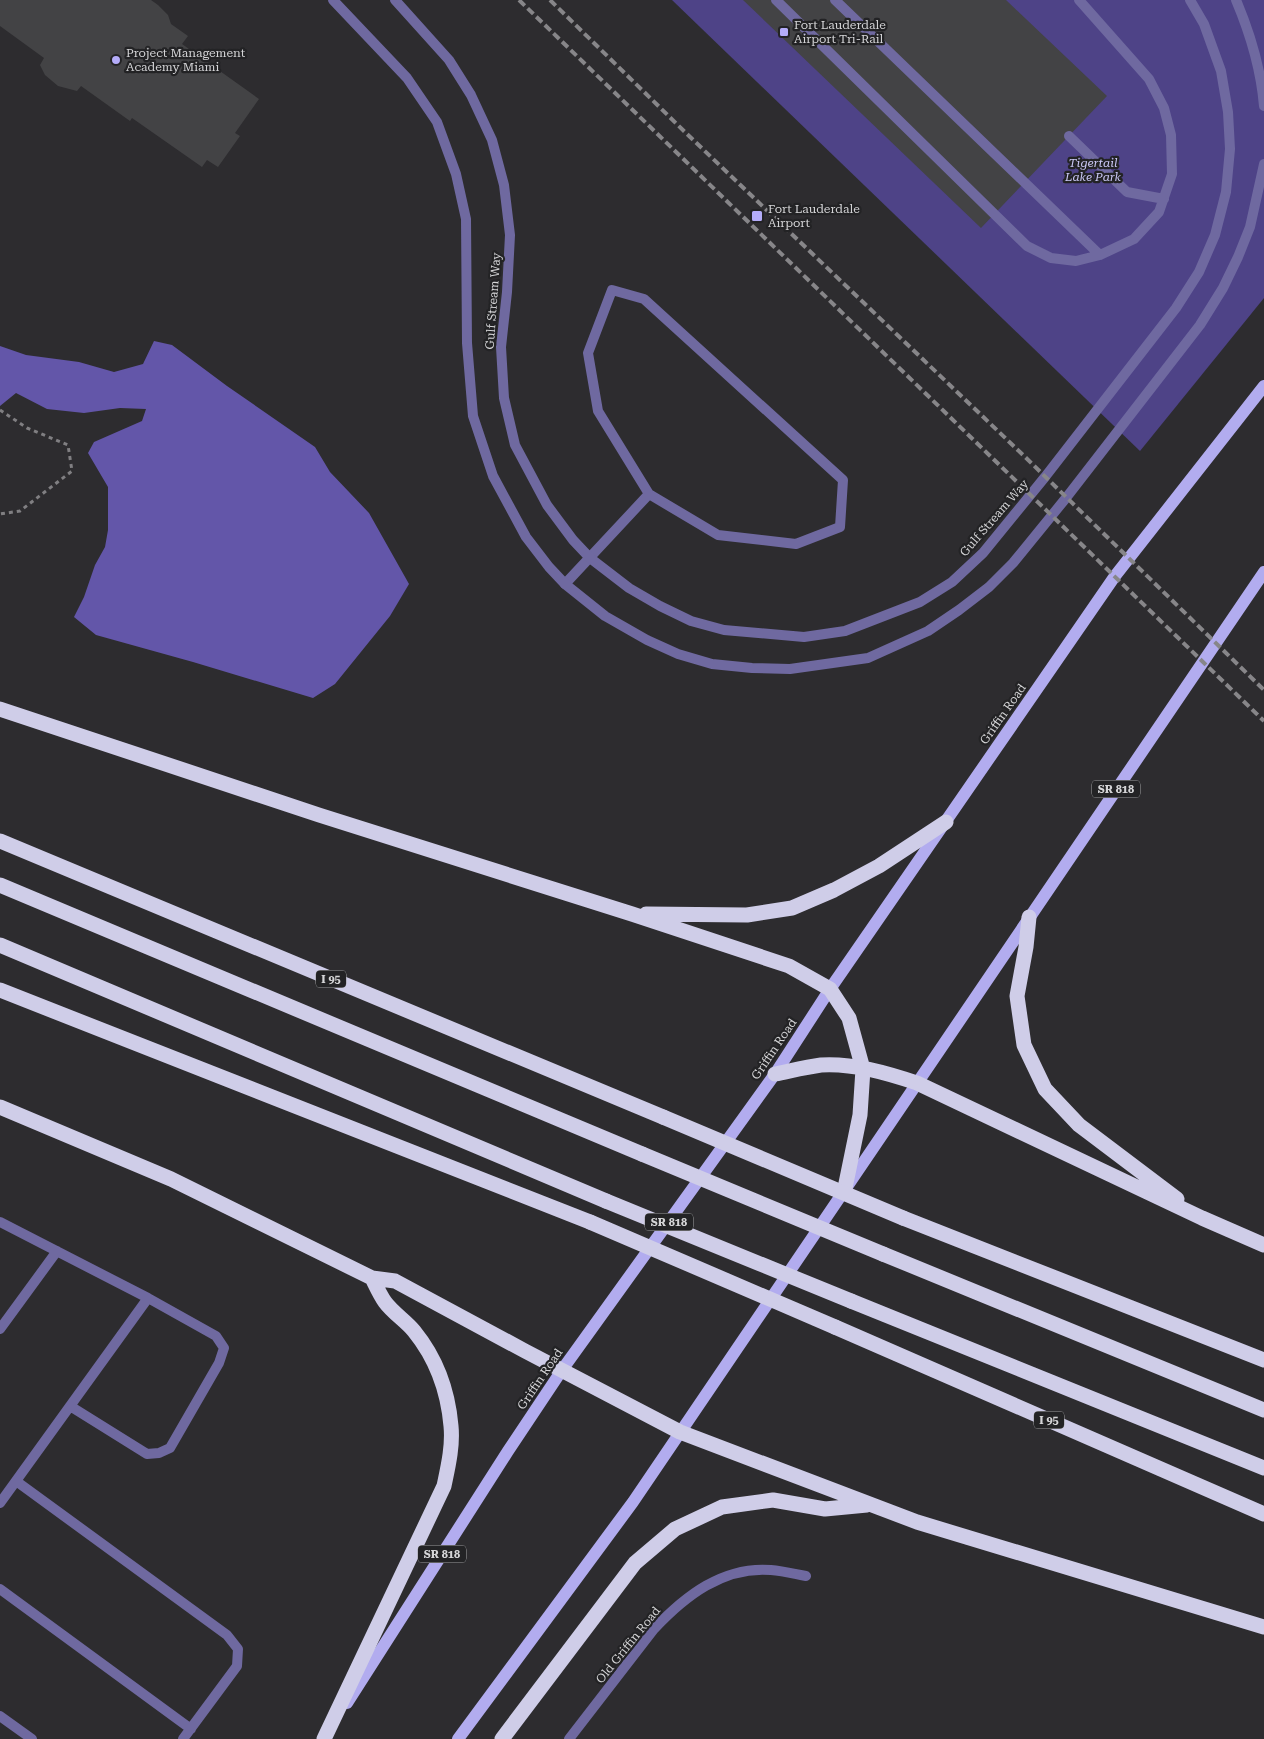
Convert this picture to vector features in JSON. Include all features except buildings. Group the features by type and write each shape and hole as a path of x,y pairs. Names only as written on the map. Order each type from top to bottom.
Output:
{"highway":[{"path":"0,709 309,812 632,914 789,966 830,989 849,1018 863,1069 860,1116 845,1188"},
{"path":"632,914 747,916 792,908 834,890 879,866 946,822"},
{"name":"I 95","path":"0,841 903,1218 1264,1360"},
{"path":"0,885 642,1154 1264,1410"},
{"path":"1029,917 1026,947 1017,996 1024,1045 1045,1090 1079,1125 1202,1218"},
{"path":"0,945 606,1201 1264,1468"},
{"name":"I 95","path":"0,990 590,1222 1264,1514"},
{"path":"775,1074 821,1065 842,1066 889,1074 917,1083 1202,1218 1264,1245"},
{"path":"0,1107 171,1179 372,1278 395,1281 680,1432 917,1522 1264,1627"},
{"path":"324,1739 444,1486 450,1444 451,1427 448,1408 443,1383 436,1363 414,1330 385,1303 372,1278"},
{"path":"502,1739 635,1563 675,1529 722,1508 774,1500 824,1509 870,1504"}],"main road":[{"name":"Griffin Road","path":"324,1739 562,1370 775,1074 830,989 1128,558 1264,386"},
{"name":"SR 818","path":"458,1739 633,1502 1264,572"}],"street":[{"name":"Gulf Stream Way","path":"333,0 407,78 437,122 456,174 466,219 467,343 473,416 494,476 526,537 548,567 565,584 606,616 647,640 678,654 712,664 790,669 868,658 928,631 981,592 1013,563 1066,498 1200,325 1223,288 1250,227 1264,164"},
{"name":"Gulf Stream Way","path":"395,0 449,60 471,96 492,140 504,185 510,235 507,292 501,347 504,398 516,444 547,505 573,540 590,558 629,588 660,606 691,621 724,630 804,637 845,631 920,602 952,582 983,553 1036,489 1176,308 1199,272 1215,235 1226,192 1230,150 1228,112 1221,71 1204,24 1190,0"},
{"path":"776,0 1028,246 1051,258 1076,261 1100,255 1134,239 1159,212 1172,174 1171,135 1164,108 1149,79 1079,0"},
{"path":"835,0 1100,255"},
{"path":"1236,0 1247,25 1264,106"},
{"path":"1069,136 1128,192 1164,199"},
{"path":"612,290 644,299 843,480 840,526 796,544 718,535 650,494 598,411 588,354 612,290"},
{"path":"565,584 650,494"},
{"path":"0,1222 148,1298 216,1336 224,1348 219,1364 170,1448 159,1454 147,1454 70,1406"},
{"path":"0,1329 57,1251"},
{"path":"0,1504 148,1298"},
{"path":"16,1482 226,1636 238,1649 237,1666 183,1739"},
{"name":"Old Griffin Road","path":"569,1739 654,1629 668,1614 700,1588 733,1574 751,1571 770,1570 806,1576"},
{"path":"0,1589 191,1729"},
{"path":"0,1716 32,1739"}],"path":[{"path":"0,410 27,428 68,445 72,470 20,511 0,514"}],"green space":[{"name":"Tigertail Lake Park","path":"672,0 1264,0 1264,298 1140,451"}],"shaded area":[{"path":"154,341 172,345 315,447 330,472 369,513 409,584 390,616 335,684 313,698 96,635 74,617 84,597 95,565 105,547 108,530 108,487 88,453 94,442 142,421 146,409 120,408 84,413 47,409 16,393 0,406 0,346 26,355 79,362 114,372 143,364"}],"railway":[{"path":"519,0 1264,721"},
{"path":"550,0 687,134 1022,454 1264,690"}],"place":[{"name":"Fort Lauderdale Airport Tri-Rail","path":"784,32"},
{"name":"Project Management Academy Miami","path":"116,60"},
{"name":"Fort Lauderdale Airport","path":"757,216"}]}
